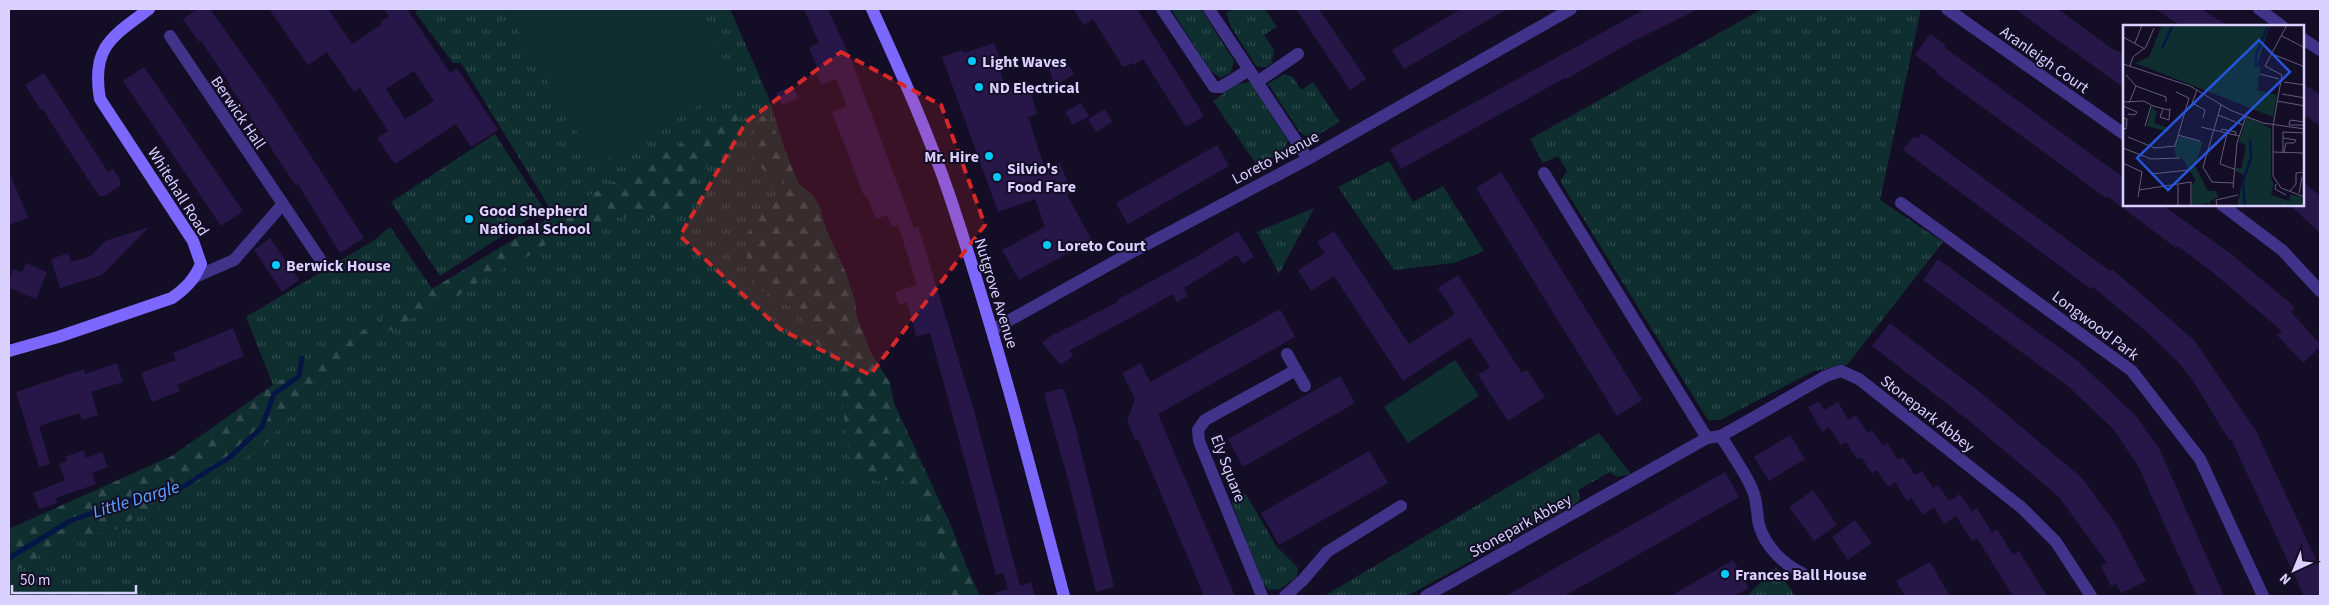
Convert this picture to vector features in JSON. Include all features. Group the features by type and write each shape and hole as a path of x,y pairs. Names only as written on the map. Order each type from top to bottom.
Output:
{"main road":[{"name":"Whitehall Road","path":"149,9 121,29 100,55 97,78 100,99 193,240 201,264 195,278"},
{"name":"Nutgrove Avenue","path":"872,9 908,89 949,196 992,330 1064,596"},
{"path":"9,351 58,337 172,298 188,287 195,278"}],"street":[{"path":"1162,9 1214,87 1221,87 1249,70"},
{"path":"1209,9 1308,159"},
{"name":"Loreto Avenue","path":"992,330 1121,258 1308,159 1571,9"},
{"name":"Aranleigh Court","path":"1947,9 2123,133"},
{"path":"2259,9 2281,25"},
{"name":"Berwick Hall","path":"170,36 320,260"},
{"path":"2304,40 2320,50"},
{"path":"1257,82 1298,54"},
{"path":"1544,174 1707,438"},
{"name":"Longwood Park","path":"1901,203 2132,371 2200,459 2263,596"},
{"path":"195,278 234,260 282,205"},
{"path":"2223,206 2282,250 2320,292"},
{"path":"1287,354 1305,386"},
{"name":"Ely Square","path":"1262,596 1199,441 1198,430 1204,420 1296,370"},
{"name":"Stonepark Abbey","path":"1426,596 1707,438 1721,436 1826,376 1841,371 1859,379 2022,508 2056,542 2091,596"},
{"path":"1721,436 1754,492 1760,526 1768,541 1777,556 1790,567 1802,573"},
{"path":"1285,596 1303,580 1326,552 1401,506"}],"highlighted area":[{"path":"841,52 941,105 985,225 870,375 780,329 680,236 746,122"}],"green space":[{"path":"420,9 730,9 768,96 786,153 861,332 952,528 975,589 980,596 9,596 9,529 172,456 273,385 246,317 373,241 390,227 433,290 651,162 554,215 461,63 453,63 415,12"},
{"path":"505,9 694,9 738,83 596,165"},
{"path":"1171,9 1201,9 1234,61 1231,72 1220,78 1210,70"},
{"path":"1233,9 1265,9 1277,27 1264,35 1274,50 1272,63 1267,67 1257,67 1231,27 1226,13"},
{"path":"1762,9 1921,9 1880,200 1943,242 1847,365 1814,371 1720,420 1708,420 1560,181 1567,171 1558,156 1543,163 1530,139"},
{"path":"1284,74 1293,77 1301,90 1313,82 1339,121 1338,123 1309,138 1300,132 1268,84"},
{"path":"1251,82 1288,141 1286,150 1258,167 1213,101 1237,84"},
{"path":"742,110 734,126 697,180 679,214 664,221 647,216 613,218 583,228 568,230 530,255 481,280 452,300 433,306 391,330 343,363 330,381 295,409 263,447 245,458 215,470 156,510 132,519 117,529 79,537 57,551 39,555 32,563 9,572 9,529 172,456 273,385 554,215"},
{"path":"767,113 799,184 813,195 820,208 826,229 846,273 856,304 856,314 870,351 890,383 896,413 980,596 945,596 946,588 942,562 932,534 905,483 896,476 881,482 855,475 849,454 841,392 833,359 809,335 803,320 791,307 757,288 747,270 747,235 764,205 783,188 786,177 778,173 766,173 751,154 756,125 762,116"},
{"path":"495,134 544,209 440,276 391,202"},
{"path":"1389,161 1413,202 1443,186 1484,251 1454,263 1394,270 1338,187"},
{"path":"1314,208 1279,274 1257,232"},
{"path":"1455,360 1479,396 1408,443 1384,407"},
{"path":"1599,433 1631,474 1617,477 1610,472 1578,490 1580,499 1577,503 1407,596 1324,596"},
{"path":"1246,494 1276,546 1298,568 1297,577 1280,589 1269,590 1263,583 1231,501"},
{"path":"1776,567 1795,596 1747,596"}],"building":[{"path":"197,9 210,9 274,99 364,238 340,253 298,184 296,186 201,41 199,42 183,19"},
{"path":"269,9 328,9 352,44 382,24 380,22 389,16 384,9 407,9 450,73 457,68 498,130 471,147 456,124 395,164 377,138 388,131 360,88 354,92 327,52 308,65","holes":["414,71 434,101 405,119 386,89"]},
{"path":"804,9 828,9 852,62 914,228 918,226 973,407 1020,586 1031,582 1035,596 996,596 995,593 1008,589 1003,573 996,575 930,333 916,337 907,302 899,305 895,292 917,285 898,225 892,227 887,215 876,219 866,195 864,196 832,112 847,106 836,79 821,85 816,72 819,71 809,48 819,43"},
{"path":"1073,9 1137,9 1204,116 1186,127 1143,59 1134,65 1133,63 1123,67 1093,19 1084,25"},
{"path":"1296,9 1319,9 1366,79 1350,90"},
{"path":"1461,9 1507,9 1404,69 1392,50"},
{"path":"1645,9 1699,9 1633,41 1401,169 1390,149"},
{"path":"2015,9 2058,9 2114,50 2123,54 2123,87"},
{"path":"2155,9 2202,9 2226,25 2179,25"},
{"path":"1930,34 1946,45 1944,47 2123,177 2123,206 2163,206 2230,253 2295,307 2291,312 2320,344 2320,347 2303,363 2277,335 2282,331 2211,271 2178,246 2176,248 2107,196 2106,198 1936,73 1938,72 1915,55"},
{"path":"994,43 1002,65 998,67 1007,90 1028,83 1037,114 1028,117 1045,169 1060,163 1072,193 1067,195 1092,240 1019,280 1002,250 1045,227 1035,199 998,212 942,57 963,50 964,53"},
{"path":"1064,58 1074,74 1055,86 1049,69"},
{"path":"144,67 243,211 221,226 123,81"},
{"path":"44,73 108,172 113,169 120,180 120,186 104,196 99,196 25,85"},
{"path":"2304,85 2320,94 2320,126 2304,115"},
{"path":"793,86 798,98 782,105 776,93"},
{"path":"1081,103 1089,116 1073,125 1065,112"},
{"path":"1105,109 1112,122 1096,132 1088,119"},
{"path":"1922,133 2110,271 2112,269 2194,340 2256,431 2320,568 2320,596 2304,596 2231,439 2229,440 2195,384 2180,364 2147,332 2093,287 2091,289 1903,150 1913,137 1918,138"},
{"path":"1217,145 1229,166 1128,224 1116,203"},
{"path":"9,171 28,218 9,225"},
{"path":"1501,172 1642,400 1617,416 1476,188"},
{"path":"2304,183 2320,196 2320,233 2291,206 2304,206"},
{"path":"149,227 102,275 60,288 51,259 68,253 71,262 91,256 105,241"},
{"path":"1238,231 1254,257 1243,264 1237,255 1184,288 1188,296 1177,302 1172,294 1069,351 1073,355 1061,365 1042,343 1054,333 1118,302 1117,300 1196,257"},
{"path":"1334,231 1409,344 1455,314 1438,288 1458,275 1522,373 1527,370 1545,397 1508,421 1478,375 1490,367 1470,337 1403,381 1334,276 1311,291 1298,270 1325,253 1317,242"},
{"name":"Berwick House","path":"270,238 299,280 282,292 254,250"},
{"path":"1938,259 2079,362 2135,415 2159,448 2224,596 2197,596 2138,466 2114,430 2069,387 1923,280"},
{"path":"26,263 47,272 36,299 9,288 9,280 13,269 22,272"},
{"path":"1280,309 1295,337 1158,414 1235,596 1204,596 1138,439 1135,440 1127,421 1135,398 1122,373 1141,363 1150,382"},
{"path":"1890,323 1981,393 2082,478 2115,523 2146,581 2121,593 2116,584 2111,586 2101,566 2107,563 2059,497 1968,420 1872,346"},
{"path":"233,328 244,356 177,385 180,391 152,402 141,373 176,360 173,353"},
{"path":"117,363 123,382 91,392 98,415 82,420 80,413 39,426 50,464 39,467 16,392 84,369 85,374"},
{"path":"1340,376 1355,403 1243,467 1228,439"},
{"path":"1064,389 1075,426 1114,587 1096,592 1069,483 1045,398 1045,393"},
{"path":"1819,401 1824,410 1838,402 1848,420 1856,415 1868,433 1872,430 1883,446 1887,443 1898,460 1903,457 1915,475 1922,471 1933,488 1938,485 1949,501 1960,494 1972,512 1977,508 1992,533 1997,529 2013,555 2019,551 2047,596 2013,596 1977,538 1972,541 1956,516 1944,524 1934,507 1923,515 1911,498 1907,501 1895,482 1888,487 1877,470 1872,473 1861,457 1857,459 1846,442 1841,445 1829,427 1822,432 1808,407"},
{"path":"1790,435 1805,459 1769,481 1754,457"},
{"path":"84,450 86,458 102,452 108,467 92,473 96,484 56,498 57,503 39,509 33,493 65,480 59,464 67,461 65,457"},
{"path":"1369,451 1388,483 1279,545 1261,513"},
{"path":"1725,472 1739,497 1622,564 1564,596 1506,596"},
{"path":"1813,490 1837,525 1814,541 1789,507"},
{"path":"1855,520 1872,543 1848,560 1832,537"},
{"name":"Frances Ball House","path":"1733,560 1749,588 1734,596 1671,596"},
{"path":"1930,562 1950,596 1905,596 1896,581"}],"waterway":[{"name":"Little Dargle","path":"9,558 70,521 117,504 178,490 230,457 262,427 274,394 299,376 302,358"}],"place":[{"name":"Light Waves","path":"972,61"},
{"name":"ND Electrical","path":"979,87"},
{"name":"Mr. Hire","path":"989,156"},
{"name":"Silvio's Food Fare","path":"997,177"},
{"name":"Good Shepherd National School","path":"469,219"},
{"name":"Loreto Court","path":"1047,245"},
{"name":"Berwick House","path":"276,265"},
{"name":"Frances Ball House","path":"1725,574"}]}
